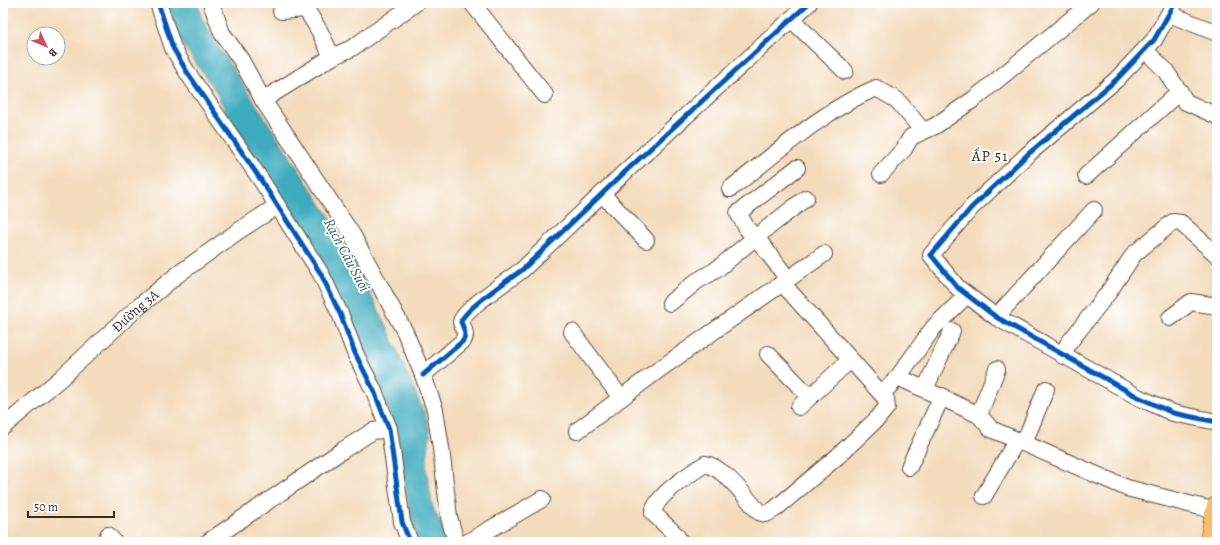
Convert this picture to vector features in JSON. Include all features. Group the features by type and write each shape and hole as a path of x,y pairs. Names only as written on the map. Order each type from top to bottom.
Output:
{"main road":[{"path":"1210,542 1217,509"}],"street":[{"path":"158,3 174,48 187,72 321,274 341,316 355,353 374,391 390,429 402,522 410,542"},
{"path":"211,3 222,33 241,60 263,100 353,236 405,332 423,375 435,410 449,517 456,542"},
{"path":"263,100 332,57 352,48 416,3"},
{"path":"472,3 545,95"},
{"path":"423,375 463,341 465,338 465,331 461,322 464,314 522,270 809,3"},
{"path":"881,174 904,149 911,137 923,130 935,126 974,99 1091,3"},
{"path":"281,11 306,9 320,32 332,57"},
{"path":"1217,34 1172,9 1154,40 1116,80 1027,155 971,208 931,255 958,288 967,295 996,316 1063,356 1138,397 1173,413 1217,422"},
{"path":"791,19 845,71"},
{"path":"1145,50 1165,70 1186,102 1217,116"},
{"path":"730,189 825,117 854,97 876,88 897,100 923,130"},
{"path":"1086,176 1180,91"},
{"path":"680,542 676,534 653,513 654,505 688,475 705,464 711,465 725,475 759,512 766,514 775,509 838,456 884,412 888,403 882,394 850,360 785,281 756,236 748,230 738,213 796,168"},
{"path":"602,194 646,240"},
{"path":"670,303 697,281 716,270 756,236 806,198"},
{"name":"Đường 3A","path":"3,426 61,378 136,309 177,275 236,232 277,206"},
{"path":"996,316 1094,210"},
{"path":"1063,356 1068,344 1134,254 1174,222 1181,223 1217,255"},
{"path":"577,431 824,254"},
{"path":"882,394 898,377 934,327 967,295"},
{"path":"1170,318 1191,302 1217,306"},
{"path":"925,389 952,331"},
{"path":"572,332 621,398"},
{"path":"768,354 805,402 850,360"},
{"path":"979,415 997,369"},
{"path":"898,377 942,396 979,415 991,428 1127,488 1217,509"},
{"path":"984,496 1021,442 1046,389"},
{"path":"909,467 942,396"},
{"path":"208,542 355,442 373,431 390,429"},
{"path":"468,542 542,499"}],"water":[{"name":"Rạch Cầu Suối","path":"168,3 198,3 201,16 216,43 329,216 386,324 426,417 430,435 426,468 433,508 450,542 418,542 411,521 399,444 391,417 342,303 225,110 215,90 187,51 177,32"}],"cycle path":[{"path":"158,3 173,48 187,72 261,180 321,274 341,316 355,353 374,391 389,429 402,522 410,542"},
{"path":"423,375 463,341 465,334 461,322 469,310 522,270 627,170 809,3"},
{"path":"1175,3 1154,40 1116,80 1027,155 971,208 931,255 958,288 996,317 1138,397 1173,413 1217,422"}],"district":[{"name":"ẤP 51","path":"990,156"}]}
